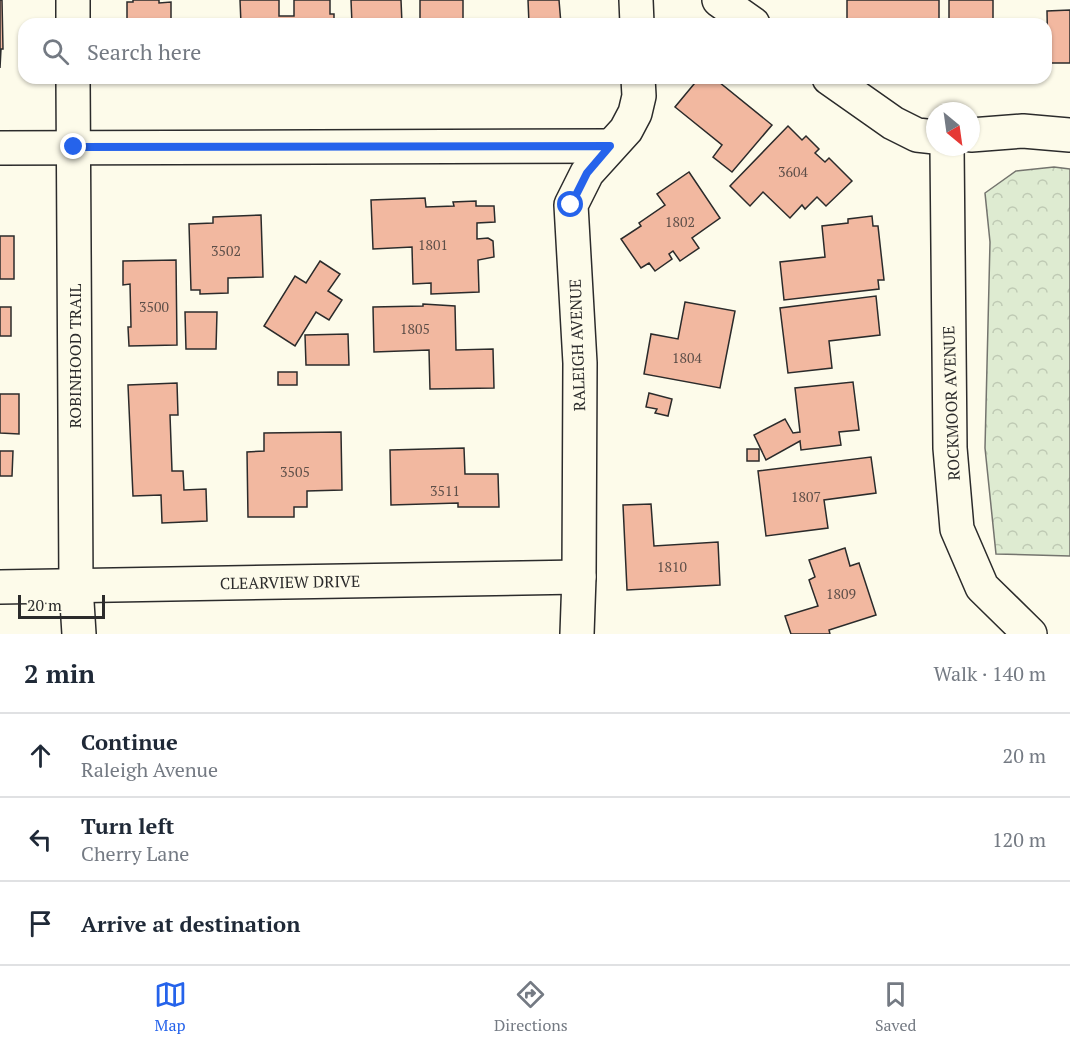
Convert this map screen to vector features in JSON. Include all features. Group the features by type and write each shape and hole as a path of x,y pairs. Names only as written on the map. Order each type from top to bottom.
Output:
{"street":[{"path":"73,0 73,18"},
{"path":"636,0 637,18"},
{"path":"719,0 744,18"},
{"name":"ROBINHOOD TRAIL","path":"73,84 76,586 79,634"},
{"name":"RALEIGH AVENUE","path":"577,634 580,363 571,205 587,173 626,130 639,96 638,84"},
{"path":"837,84 892,123 917,135 926,136"},
{"path":"980,134 1023,131 1070,135"},
{"path":"0,148 610,146"},
{"name":"ROCKMOOR AVENUE","path":"947,156 950,448 957,529 982,586 1030,634"},
{"name":"CLEARVIEW DRIVE","path":"0,587 579,577"}],"green space":[{"path":"1054,167 1070,169 1070,556 996,554 985,448 990,242 985,193 1016,171"}],"building":[{"path":"0,0 2,0 3,49 1,49 0,68"},
{"path":"133,0 159,0 159,3 171,2 171,18 127,18 127,2 133,2"},
{"path":"240,0 279,0 279,16 294,16 294,0 330,0 330,14 334,14 334,18 241,18"},
{"path":"351,0 401,0 402,18 352,18"},
{"path":"420,0 463,0 463,18 420,18"},
{"path":"528,0 559,0 560,18 529,18"},
{"path":"847,0 939,0 939,18 847,18"},
{"path":"949,0 993,0 993,18 949,18"},
{"path":"1070,10 1070,63 1052,63 1052,18 1047,18 1047,11"},
{"path":"694,84 721,84 772,125 732,172 713,157 722,145 675,107"},
{"path":"788,126 802,140 806,136 819,149 815,153 825,162 829,158 852,181 826,206 817,197 805,209 802,205 790,218 763,192 750,206 730,186"},
{"path":"689,172 720,218 692,238 699,248 680,261 673,251 669,254 672,259 655,271 649,263 641,268 621,239 641,226 639,223 665,205 657,194"},
{"path":"425,198 426,207 454,206 453,202 476,201 476,206 494,206 495,222 477,223 477,239 488,238 493,241 494,257 478,260 479,292 431,294 431,283 413,284 412,247 373,249 371,200"},
{"path":"261,215 263,277 228,278 228,293 200,294 200,290 191,290 189,224 213,223 213,217"},
{"path":"872,216 873,226 878,226 884,280 878,280 879,289 784,300 780,262 825,257 822,226 848,223 848,219"},
{"path":"0,236 14,236 14,279 0,279"},
{"path":"176,260 177,345 129,346 130,284 123,285 123,261"},
{"path":"320,261 340,274 328,291 342,300 329,320 316,312 295,346 264,326 295,276 306,283"},
{"path":"876,296 880,335 829,341 832,368 788,373 780,308"},
{"path":"685,302 735,311 720,388 644,374 651,334 678,339"},
{"path":"423,304 455,306 456,350 493,349 494,388 430,389 429,350 374,352 373,307 423,306"},
{"path":"0,307 11,307 11,336 0,336"},
{"path":"185,312 217,312 216,349 186,349"},
{"path":"348,334 349,365 306,365 305,335"},
{"path":"278,372 297,372 297,385 278,385"},
{"path":"853,382 859,430 839,432 841,445 801,450 800,441 766,460 754,435 785,419 793,433 800,432 795,388"},
{"path":"177,383 178,415 170,415 172,471 183,471 184,490 206,489 207,521 162,523 161,495 133,496 128,385"},
{"path":"649,393 672,399 668,416 655,413 657,409 646,407"},
{"path":"0,394 19,394 19,434 0,433"},
{"path":"341,432 342,490 307,491 307,507 294,507 294,517 248,517 247,452 264,451 264,433"},
{"path":"464,448 465,474 498,474 499,507 458,507 458,503 391,505 390,450"},
{"path":"747,449 759,449 759,461 747,461"},
{"path":"0,451 13,451 12,476 0,476"},
{"path":"871,457 876,493 824,500 828,528 766,536 758,471"},
{"path":"651,504 654,546 718,542 720,585 627,590 623,505"},
{"path":"845,548 850,566 859,563 876,615 829,630 830,634 791,634 785,616 818,606 809,580 815,577 809,560"}],"route":[{"path":"74,147 610,146 587,173 571,205"}]}
